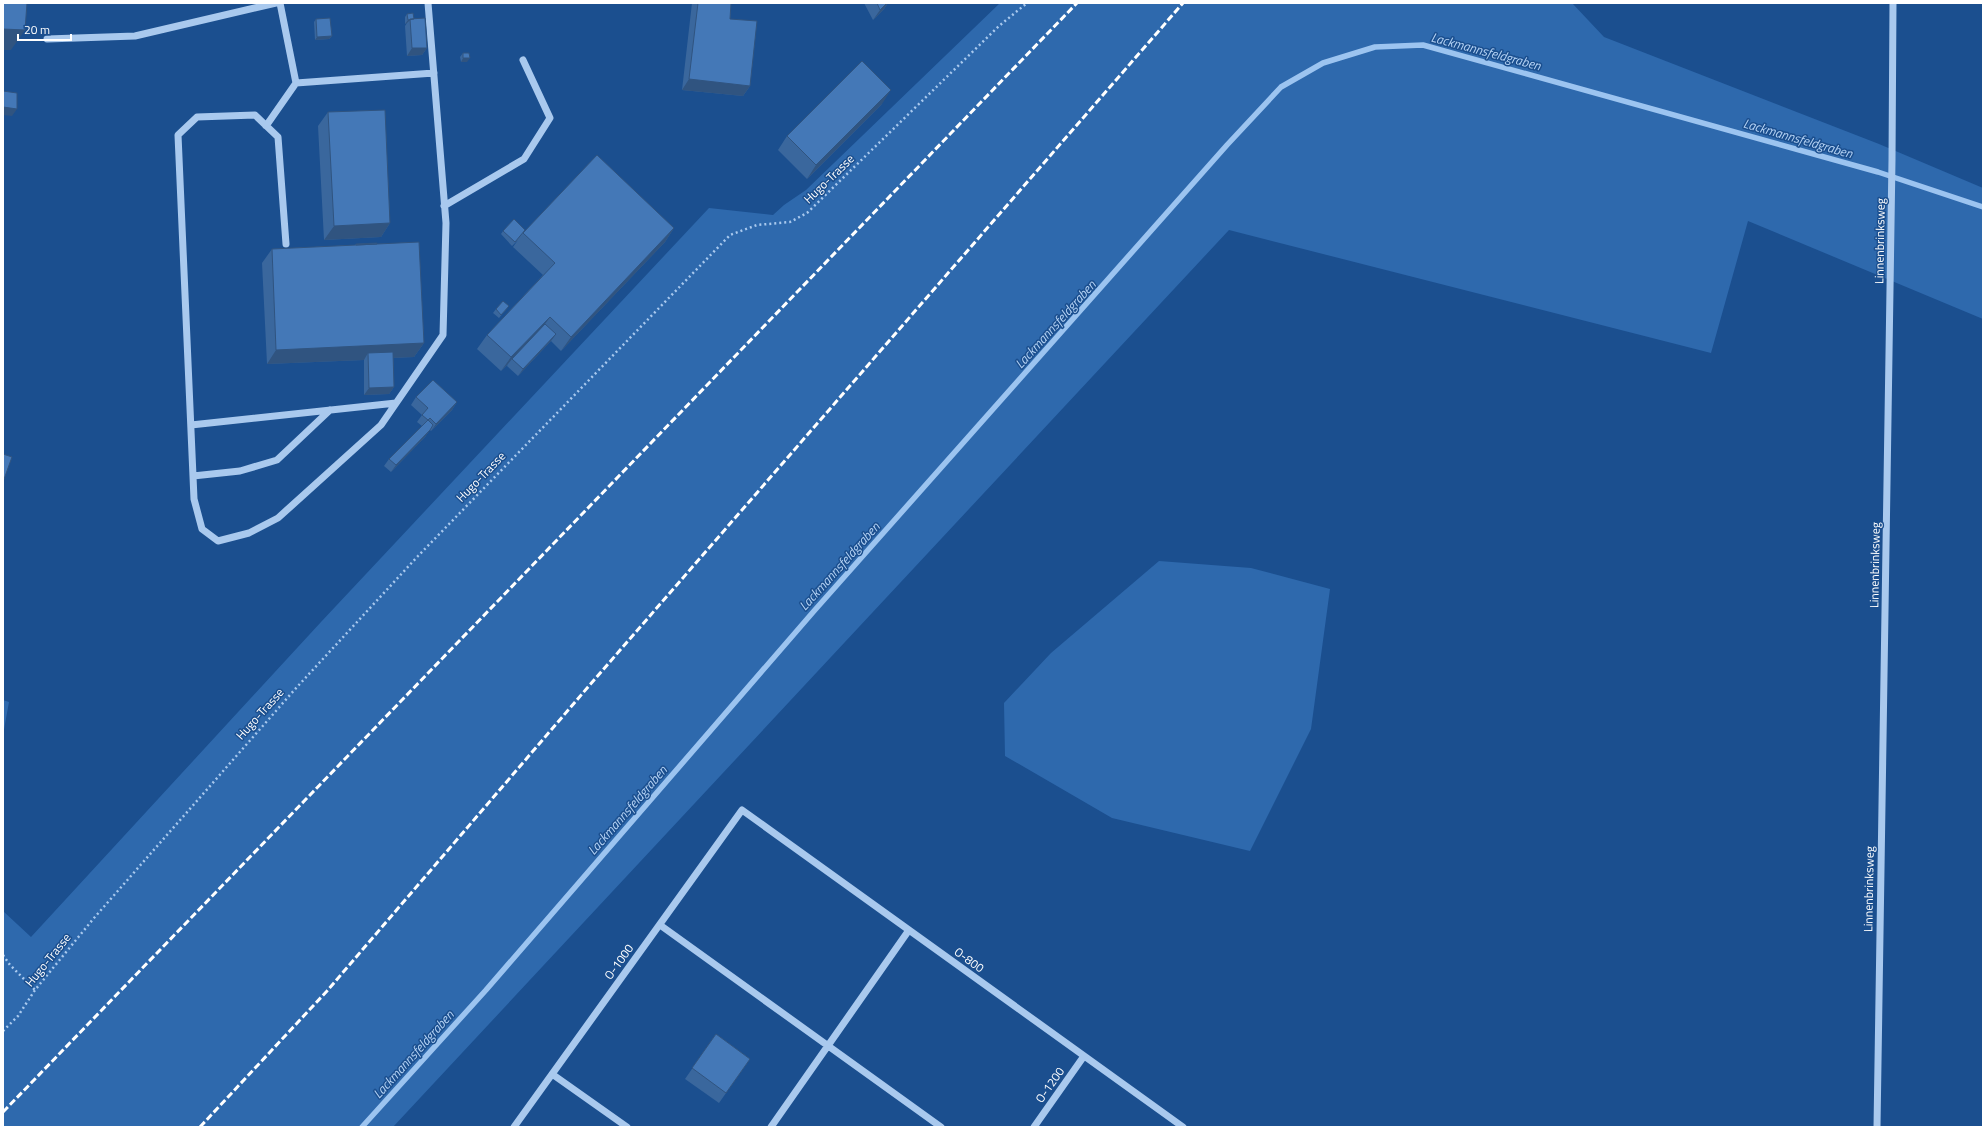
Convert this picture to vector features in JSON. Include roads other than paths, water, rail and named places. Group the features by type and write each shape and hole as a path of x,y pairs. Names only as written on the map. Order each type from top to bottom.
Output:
{"street":[{"path":"47,39 135,36 276,3"},
{"path":"266,126 296,83 280,3"},
{"path":"286,244 278,137 255,115 197,117 178,135 194,499 202,529 218,541 249,533 278,518 382,425 443,335 446,223 428,3"},
{"name":"Linnenbrinksweg","path":"1877,1127 1892,160 1893,3"},
{"path":"444,206 524,159 550,118 523,60"},
{"path":"296,83 434,73"},
{"path":"191,425 396,403"},
{"path":"193,476 240,471 278,460 330,410"},
{"name":"O-1000","path":"514,1127 742,810"},
{"name":"O-800","path":"742,810 1183,1127"},
{"path":"660,925 941,1127"},
{"path":"771,1127 909,930"},
{"name":"O-1200","path":"1034,1127 1084,1056"},
{"path":"552,1074 627,1127"}],"waterway":[{"name":"Lackmannsfeldgraben","path":"362,1127 486,990 814,611 1227,145 1281,87 1323,63 1375,47 1423,45 1878,172 1983,207"}],"railway":[{"path":"3,1112 1077,3"},
{"path":"200,1127 327,991 588,687 1183,3"}]}
